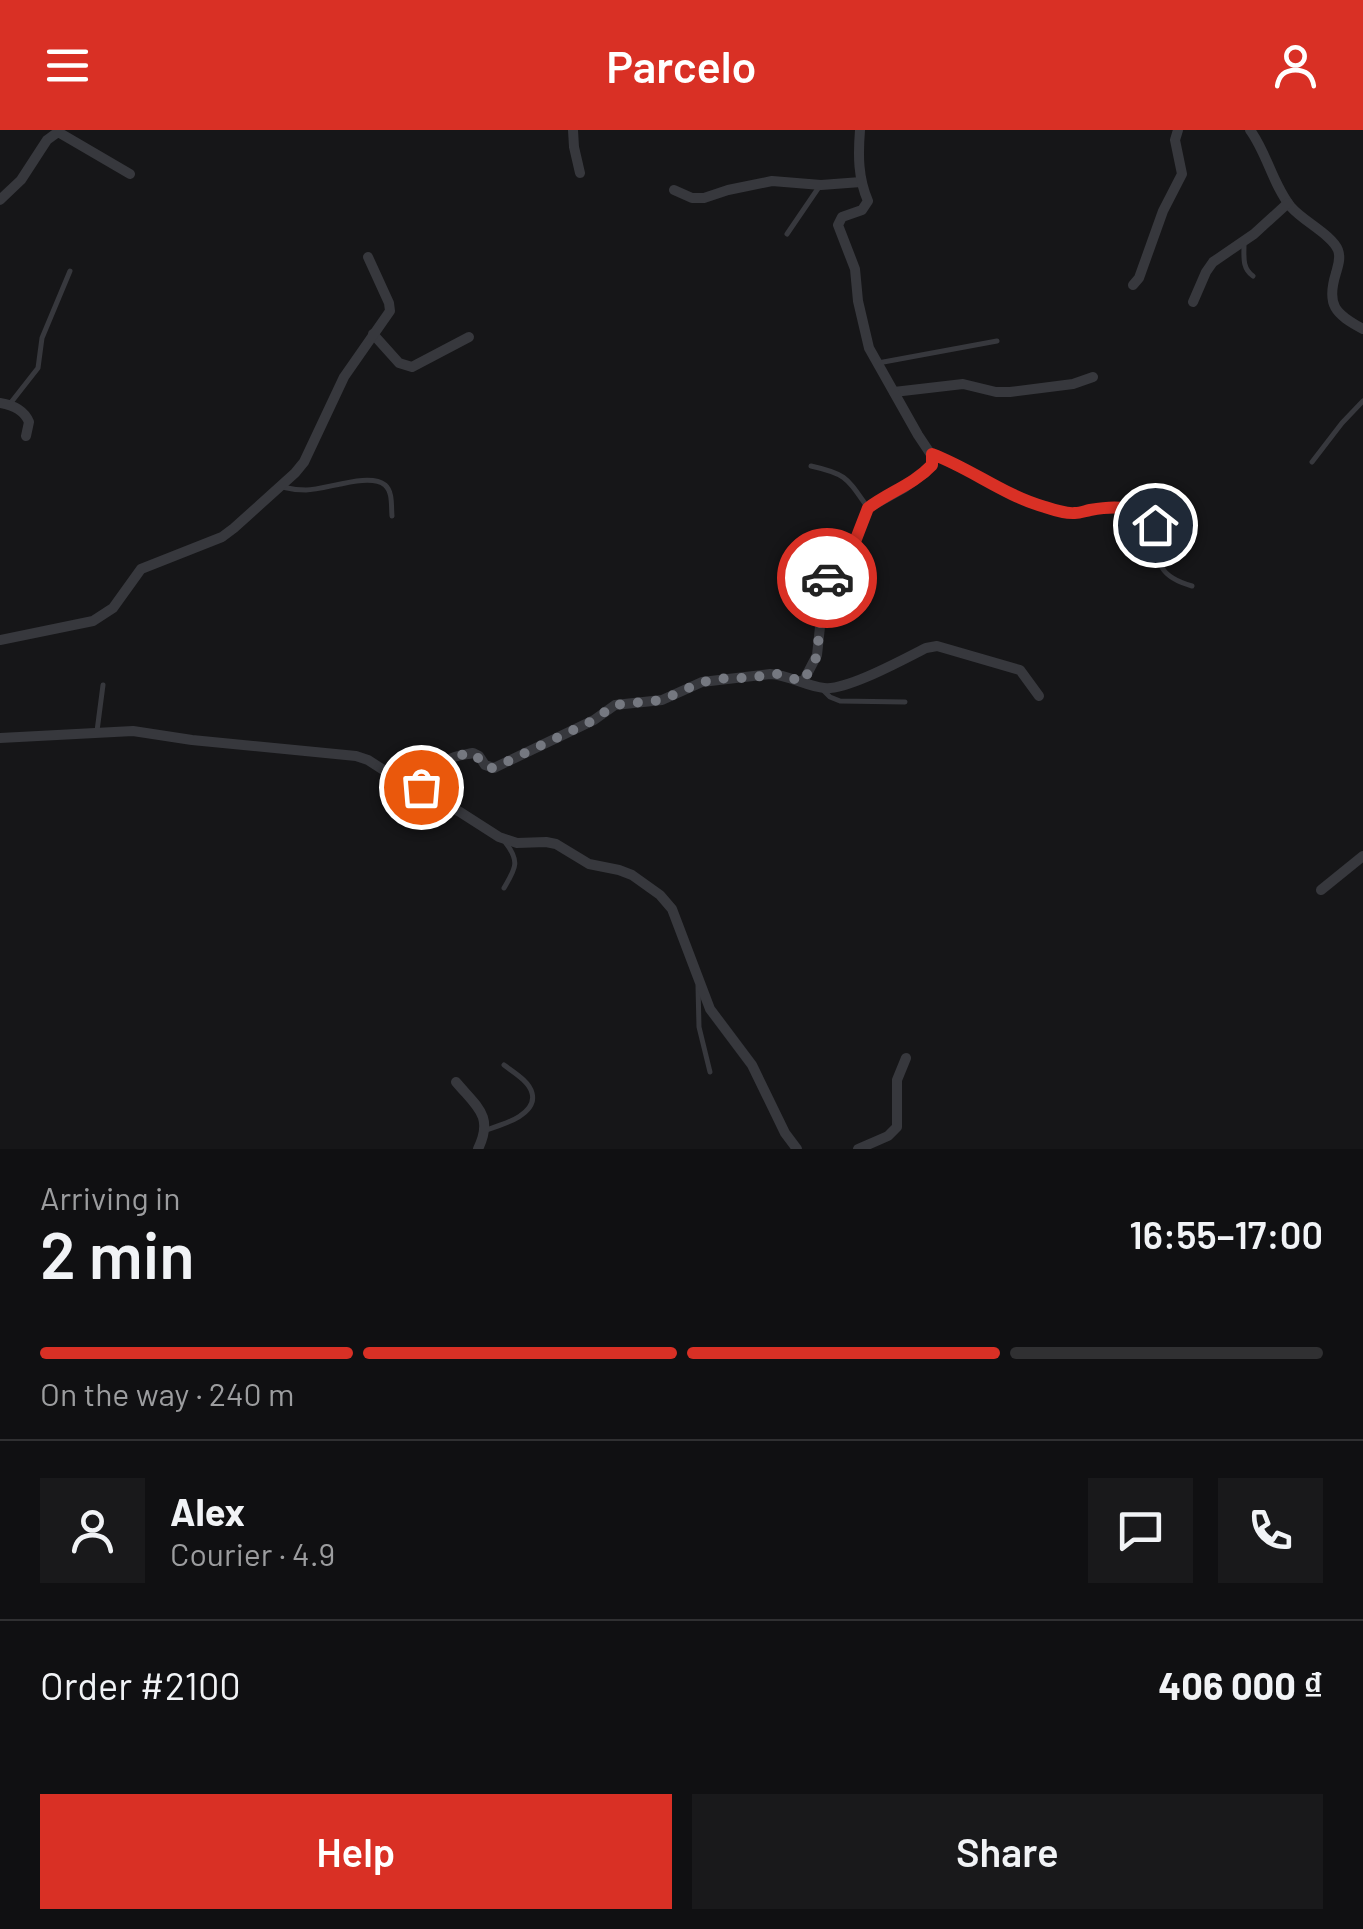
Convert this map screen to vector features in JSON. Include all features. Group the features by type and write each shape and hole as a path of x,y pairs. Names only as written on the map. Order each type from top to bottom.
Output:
{"street":[{"path":"573,130 580,173"},
{"path":"803,682 817,656 825,580 844,570 868,508 904,488 932,465 932,454 870,348 855,269 838,225 842,217 866,207 868,201 861,182 860,130"},
{"path":"1133,285 1182,174 1175,140 1178,130"},
{"path":"1250,130 1288,203 1333,242 1339,263 1330,292 1332,302 1363,329"},
{"path":"0,200 58,132 130,174"},
{"path":"674,190 692,198 704,198 772,181 821,185 861,182"},
{"path":"1193,302 1214,262 1288,203"},
{"path":"0,640 93,622 113,608 142,569 222,537 280,487 304,462 344,377 390,310 368,257"},
{"path":"373,334 399,363 412,367 469,337"},
{"path":"894,392 963,384 1010,392 1073,384 1093,377"},
{"path":"5,404 24,413 29,422 26,436"},
{"path":"415,788 432,779 454,756 473,753 488,768 494,768 594,720 614,705 662,700 702,682 770,674 822,688 838,688 937,646 1020,670 1039,696"},
{"path":"0,738 133,731 356,756 499,837 517,843 556,844 589,864 619,870 660,894 672,910 710,1009 752,1066 797,1149"},
{"path":"1321,890 1363,856"},
{"path":"858,1149 888,1136 897,1127 897,1080 906,1058"},
{"path":"456,1082 486,1122 478,1149"}],"lane":[{"path":"787,234 821,185"},
{"path":"1244,241 1244,262 1247,272 1254,276"},
{"path":"5,404 38,368 42,338 70,272"},
{"path":"878,362 996,341"},
{"path":"1312,462 1363,401"},
{"path":"932,454 1015,497 1044,507 1074,514 1093,509 1139,511 1155,525 1163,571 1172,581 1192,586"},
{"path":"811,466 837,472 868,508"},
{"path":"280,487 308,490 359,481 381,483 388,487 392,516"},
{"path":"97,732 103,685"},
{"path":"822,688 840,701 905,702"},
{"path":"499,837 516,861 504,888"},
{"path":"697,977 699,1027 710,1072"},
{"path":"486,1130 516,1118 531,1104 533,1094 529,1088 504,1065"}],"way so far":[{"path":"421,787 454,756 473,753 488,768 494,768 594,720 614,705 662,700 702,682 727,678 780,674 803,682 817,656 827,578"}],"route":[{"path":"827,578 844,570 868,508 926,472 932,465 932,454 1015,497 1044,507 1074,514 1123,508 1139,511 1155,525"}]}
